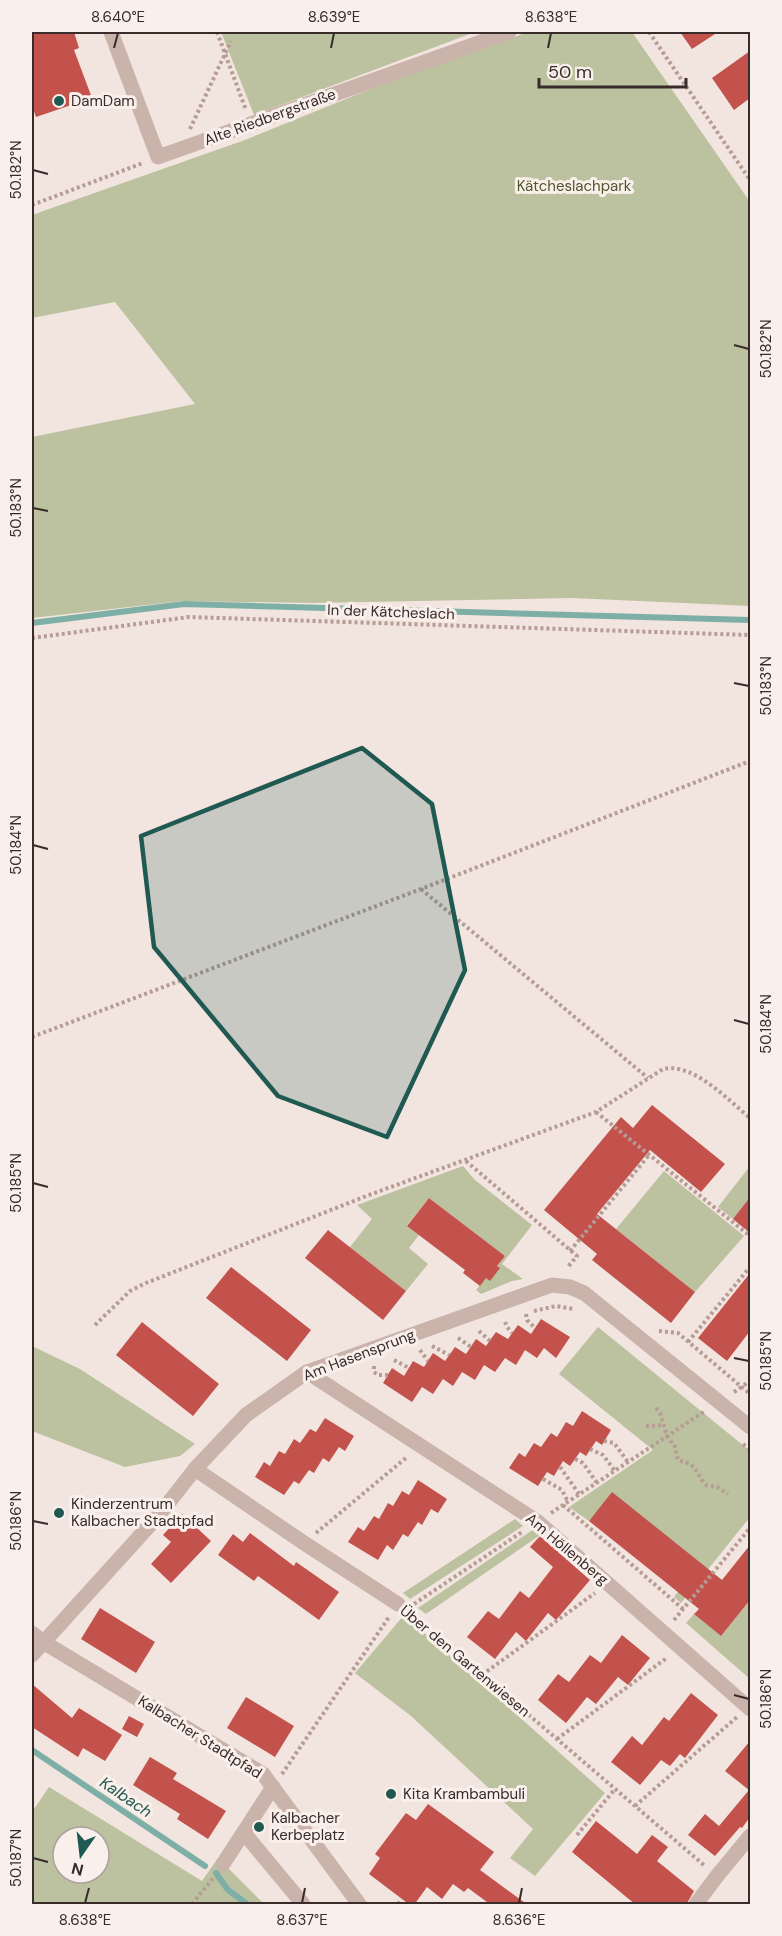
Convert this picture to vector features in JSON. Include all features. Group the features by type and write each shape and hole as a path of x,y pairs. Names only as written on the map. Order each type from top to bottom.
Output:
{"street":[{"path":"111,32 158,157"},
{"name":"Alte Riedbergstraße","path":"158,157 509,32"},
{"name":"Am Hasensprung","path":"32,1655 38,1637 159,1515 195,1469 246,1415 307,1372 552,1285 570,1287 584,1293 750,1427"},
{"name":"Am Höllenberg","path":"307,1372 538,1522 749,1708"},
{"name":"Über den Gartenwiesen","path":"195,1469 398,1604"},
{"name":"Kalbacher Stadtpfad","path":"38,1637 263,1774 359,1905"},
{"path":"224,1864 273,1787"},
{"path":"244,1833 303,1905"},
{"path":"696,1905 750,1836"}],"path":[{"path":"217,32 251,123"},
{"path":"649,32 750,180"},
{"path":"181,149 231,41"},
{"path":"234,96 239,94"},
{"path":"32,205 158,157"},
{"name":"In der Kätcheslach","path":"32,638 189,617 750,635"},
{"path":"32,1037 750,761"},
{"path":"421,889 648,1078"},
{"path":"95,1325 130,1291 146,1283 369,1195 596,1112 663,1069 673,1067 685,1069 698,1076 750,1118"},
{"path":"596,1112 750,1236"},
{"path":"570,1251 649,1155"},
{"path":"465,1160 577,1256 567,1268"},
{"path":"688,1342 750,1267"},
{"path":"496,1324 556,1306 577,1309"},
{"path":"526,1314 527,1320 535,1328"},
{"path":"505,1322 512,1333"},
{"path":"449,1340 487,1328"},
{"path":"479,1330 490,1341"},
{"path":"458,1338 471,1347"},
{"path":"411,1353 441,1343"},
{"path":"432,1346 449,1355"},
{"path":"420,1350 428,1360"},
{"path":"364,1370 402,1356"},
{"path":"393,1360 409,1368"},
{"path":"374,1366 374,1372 378,1375 388,1375"},
{"path":"650,1447 720,1402"},
{"path":"694,1405 711,1418"},
{"path":"656,1408 660,1413 667,1436 676,1448 679,1461 687,1461 693,1465 706,1485 717,1487 728,1494"},
{"path":"646,1426 663,1425"},
{"path":"735,1437 750,1450"},
{"path":"604,1441 614,1443 628,1462"},
{"path":"304,1543 420,1446"},
{"path":"590,1449 603,1455 615,1471"},
{"path":"575,1459 583,1463 597,1483"},
{"path":"560,1467 579,1494"},
{"path":"543,1479 562,1490 568,1502"},
{"path":"563,1505 684,1609"},
{"path":"663,1632 750,1528"},
{"path":"482,1675 608,1583"},
{"path":"273,1787 398,1604"},
{"name":"Über den Gartenwiesen","path":"398,1604 717,1876"},
{"path":"557,1739 681,1647"},
{"path":"635,1806 749,1708"},
{"path":"577,1835 615,1789"},
{"path":"192,1905 208,1884"},
{"path":"398,1905 402,1899"}],"highlighted area":[{"path":"362,748 432,804 465,970 387,1137 278,1096 154,947 141,836"}],"green space":[{"path":"221,32 475,32 254,115"},
{"name":"Kätcheslachpark","path":"528,32 632,32 750,202 750,606 572,598 312,603 182,601 32,618 32,437 195,404 115,302 32,318 32,215 245,140 378,86"},
{"path":"463,1166 475,1180 532,1225 502,1264 523,1279 512,1281 481,1294 476,1290 499,1268 497,1266 505,1256 429,1198 407,1225 419,1235 409,1248 428,1264 406,1291 350,1247 372,1219 357,1205"},
{"path":"750,1166 750,1197 733,1219 718,1207"},
{"path":"664,1171 744,1236 695,1292 616,1229"},
{"path":"598,1327 750,1451 750,1517 681,1603 674,1597 700,1563 612,1493 589,1521 569,1507 653,1450 559,1374"},
{"path":"32,1346 80,1369 195,1444 180,1456 125,1467 32,1431"},
{"path":"515,1519 523,1526 410,1599 403,1593"},
{"path":"534,1529 540,1535 426,1614 418,1608"},
{"path":"750,1600 750,1679 686,1623 694,1614 721,1636"},
{"path":"404,1615 605,1793 535,1876 510,1858 533,1829 411,1716 355,1673"},
{"path":"49,1787 111,1825 51,1825 51,1885 111,1885 111,1825 202,1881 218,1858 264,1904 32,1904 32,1812"}],"building":[{"path":"32,32 74,32 79,48 74,50 92,98 36,117 32,105"},
{"path":"680,32 718,32 692,49"},
{"path":"750,51 750,98 734,110 712,78"},
{"path":"652,1105 725,1164 701,1192 650,1150 597,1214 695,1292 671,1323 592,1260 597,1254 544,1210 621,1117 633,1128"},
{"path":"750,1197 750,1233 733,1219"},
{"path":"429,1198 505,1256 497,1266 500,1268 490,1281 486,1278 480,1286 463,1273 465,1270 407,1226"},
{"path":"328,1230 406,1291 383,1320 305,1258"},
{"path":"231,1267 311,1330 287,1361 206,1298"},
{"path":"750,1273 750,1331 727,1361 698,1338"},
{"path":"541,1319 570,1337 556,1358 544,1348 537,1358 525,1350 516,1365 505,1358 495,1372 484,1365 475,1380 462,1372 453,1386 443,1379 433,1394 422,1387 412,1402 383,1383 392,1368 404,1376 413,1361 424,1367 433,1353 445,1361 455,1347 466,1354 476,1339 486,1346 496,1332 508,1339 518,1325 531,1334"},
{"path":"142,1322 219,1384 193,1416 116,1355"},
{"path":"582,1411 611,1430 602,1445 596,1441 586,1456 580,1452 570,1466 563,1461 554,1476 547,1472 538,1486 509,1468 519,1453 525,1457 534,1443 541,1447 551,1433 557,1437 566,1422 573,1426"},
{"path":"325,1418 354,1436 345,1451 339,1447 329,1462 323,1458 314,1473 309,1470 299,1484 294,1481 284,1495 255,1477 264,1462 270,1466 279,1451 285,1454 294,1439 300,1443 310,1429 316,1432"},
{"path":"418,1480 447,1499 438,1513 431,1509 422,1525 418,1522 408,1537 403,1534 393,1550 387,1545 378,1560 348,1542 358,1527 364,1531 374,1516 379,1519 388,1503 393,1506 402,1491 409,1495"},
{"path":"612,1492 722,1580 750,1545 750,1600 721,1636 694,1614 699,1609 589,1521"},
{"path":"182,1514 211,1541 171,1583 151,1564 171,1542 163,1535"},
{"path":"250,1533 294,1566 296,1562 339,1592 319,1620 258,1576 254,1581 218,1555 233,1534 243,1542"},
{"path":"540,1536 590,1580 556,1620 548,1613 526,1641 516,1632 495,1659 467,1637 488,1611 499,1619 520,1591 529,1598 553,1567 530,1547"},
{"path":"100,1608 155,1642 136,1673 81,1639"},
{"path":"622,1635 650,1658 628,1685 618,1677 596,1704 587,1697 566,1723 538,1700 558,1674 569,1682 590,1655 601,1663"},
{"path":"32,1684 72,1718 79,1708 122,1735 105,1761 83,1748 78,1757 32,1727"},
{"path":"691,1693 718,1715 685,1758 680,1754 670,1766 661,1760 640,1785 611,1762 632,1736 642,1745 664,1717 669,1721"},
{"path":"246,1697 294,1726 275,1757 227,1728"},
{"path":"129,1716 144,1724 137,1737 122,1729"},
{"path":"750,1741 750,1817 715,1856 688,1835 705,1814 719,1826 749,1790 725,1771"},
{"path":"150,1757 177,1773 173,1779 226,1811 208,1839 177,1819 180,1814 133,1785"},
{"path":"428,1804 494,1852 480,1870 528,1905 491,1905 468,1888 464,1892 453,1884 442,1899 427,1887 414,1905 410,1905 369,1874 380,1858 375,1854 406,1813 416,1820"},
{"path":"596,1821 637,1854 652,1835 668,1847 657,1861 694,1891 686,1905 636,1905 572,1852"}],"waterway":[{"path":"32,623 184,604 750,620"},
{"name":"Kalbach","path":"32,1750 205,1866"},
{"name":"Kalbach","path":"216,1873 228,1890 247,1904"}],"place":[{"name":"DamDam","path":"59,101"},
{"name":"Kinderzentrum Kalbacher Stadtpfad","path":"59,1513"},
{"name":"Kita Krambambuli","path":"391,1794"},
{"name":"Kalbacher Kerbeplatz","path":"259,1827"}]}
